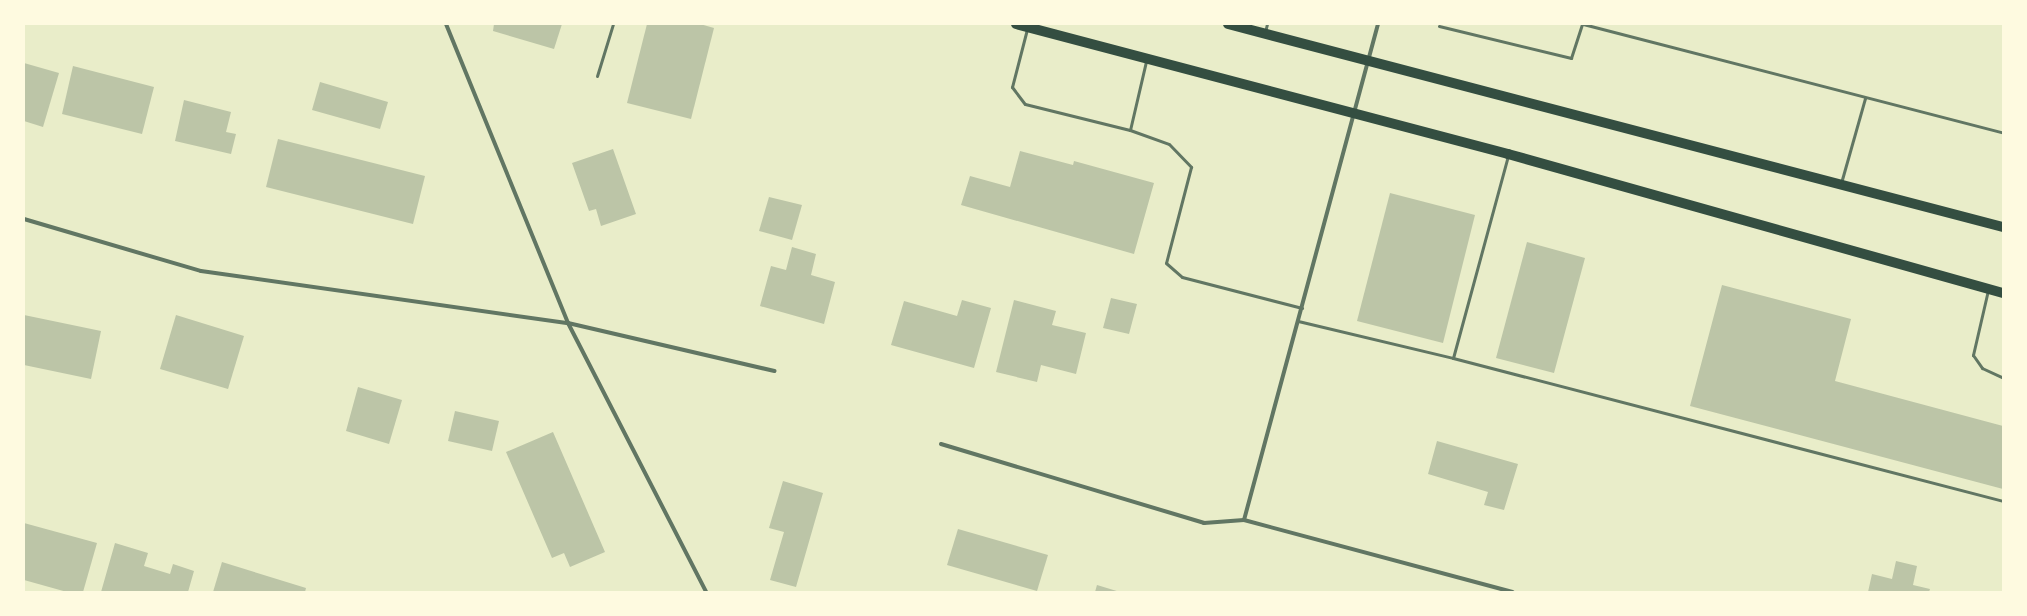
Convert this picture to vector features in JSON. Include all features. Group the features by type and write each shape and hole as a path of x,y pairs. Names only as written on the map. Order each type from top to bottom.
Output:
{"main road":[{"path":"1016,24 1354,115 1508,154 2003,293"},
{"path":"1228,24 1266,29 1368,61 2003,226"}],"street":[{"path":"446,24 568,324 706,592"},
{"path":"1244,520 1378,24"},
{"path":"24,219 201,271 568,324 774,371"},
{"path":"941,444 1204,523 1244,520 1514,592"}],"lane":[{"path":"597,76 612,24"},
{"path":"1439,26 1571,58 1582,24 2003,133"},
{"path":"1028,27 1012,87 1025,104 1130,130 1169,144 1191,167 1166,263 1182,277 1302,308"},
{"path":"1130,130 1146,59"},
{"path":"1841,184 1865,98"},
{"path":"1453,358 1508,154"},
{"path":"1988,289 1973,355 1982,368 2003,378"},
{"path":"1298,321 1453,358 2003,501"}],"building":[{"path":"494,24 562,24 554,49 493,31"},
{"path":"647,24 700,24 714,28 691,119 627,103"},
{"path":"24,63 59,73 43,127 24,121"},
{"path":"73,66 154,87 142,134 62,114"},
{"path":"320,82 388,102 380,129 312,110"},
{"path":"184,100 231,112 226,132 236,134 231,154 175,141"},
{"path":"278,139 425,176 413,224 266,187"},
{"path":"613,149 636,214 601,226 596,209 589,211 572,163"},
{"path":"1020,151 1073,165 1074,161 1154,183 1134,254 961,205 970,176 1010,187"},
{"path":"1390,193 1475,215 1443,343 1357,321"},
{"path":"769,197 802,205 792,240 759,231"},
{"path":"1527,242 1585,258 1554,373 1496,358"},
{"path":"792,247 816,254 811,275 835,282 824,324 760,306 771,266 786,270"},
{"path":"1722,285 1851,319 1835,381 2003,426 2003,489 1690,406"},
{"path":"1111,298 1137,304 1129,334 1103,328"},
{"path":"962,300 991,308 974,368 891,345 904,301 957,316"},
{"path":"1014,300 1056,311 1052,325 1086,333 1076,374 1041,365 1037,382 996,372"},
{"path":"24,315 101,331 91,379 24,365"},
{"path":"176,315 244,336 228,389 160,369"},
{"path":"358,387 402,400 389,444 346,431"},
{"path":"455,411 499,421 492,451 448,441"},
{"path":"553,432 605,552 570,567 564,553 552,558 506,452"},
{"path":"1437,441 1518,464 1504,510 1484,505 1488,492 1428,474"},
{"path":"783,481 823,493 796,587 770,580 784,532 769,528"},
{"path":"24,523 97,543 83,592 67,592 24,580"},
{"path":"958,529 1048,555 1037,591 947,565"},
{"path":"115,543 148,553 144,566 170,574 173,564 194,571 188,592 101,592"},
{"path":"1896,561 1917,566 1913,585 1930,589 1929,592 1868,592 1872,574 1892,579"},
{"path":"222,562 306,588 305,592 213,592"},
{"path":"1097,585 1120,592 1095,592"}]}
